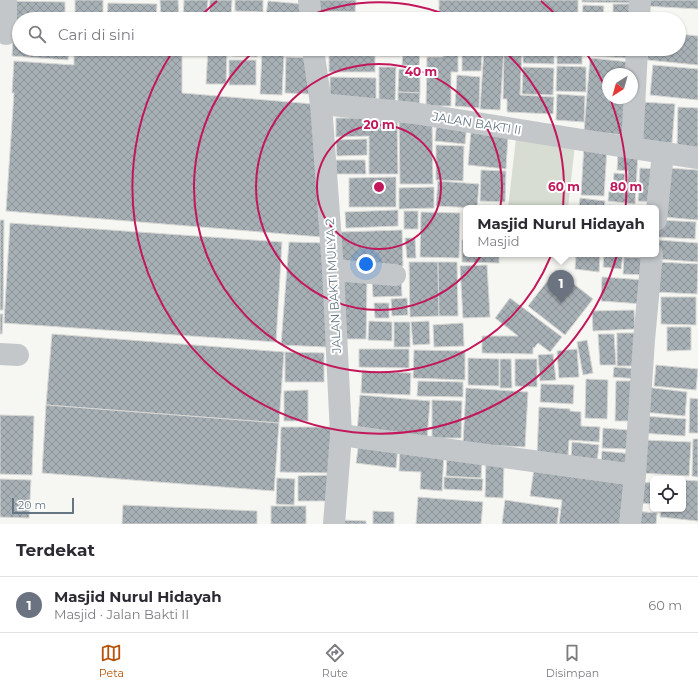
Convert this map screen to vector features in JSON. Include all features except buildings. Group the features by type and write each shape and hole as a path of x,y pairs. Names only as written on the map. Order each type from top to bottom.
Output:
{"street":[{"path":"6,0 6,34"},
{"path":"309,0 310,12"},
{"path":"639,12 640,0"},
{"name":"JALAN BAKTI MULYA 2","path":"314,56 321,104 333,270 341,435 334,524"},
{"path":"632,148 638,56"},
{"name":"JALAN BAKTI II","path":"321,104 414,113 698,158"},
{"path":"658,205 663,153"},
{"path":"630,524 652,257"},
{"path":"333,270 395,275"},
{"path":"341,435 635,475"}],"shaded area":[{"path":"517,130 576,136 568,205 508,205"}],"place":[{"name":"Masjid Nurul Hidayah","path":"561,303"}]}
